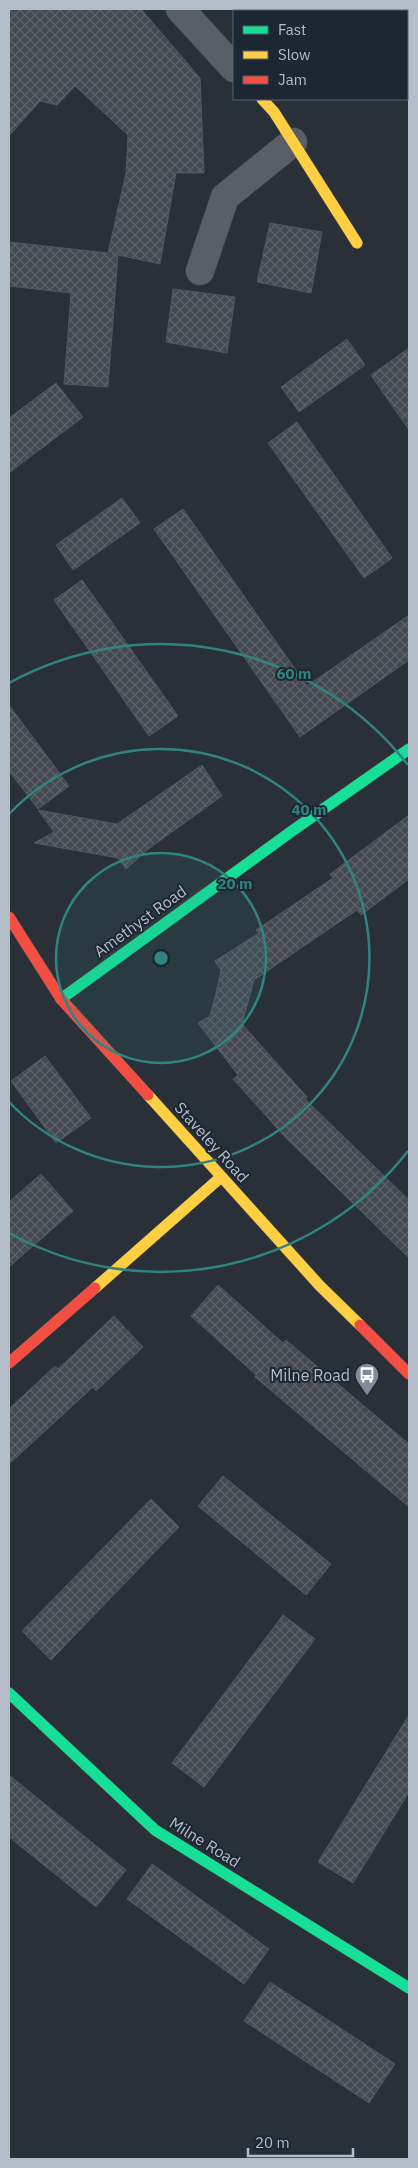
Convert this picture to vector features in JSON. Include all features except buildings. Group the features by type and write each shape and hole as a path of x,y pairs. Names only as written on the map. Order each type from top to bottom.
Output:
{"street":[{"path":"180,9 233,67"},
{"path":"263,100 274,112 358,243"},
{"path":"200,271 226,197 293,142"},
{"name":"Amethyst Road","path":"61,999 292,831 409,749"},
{"name":"Staveley Road","path":"9,917 61,999 320,1286 409,1374"},
{"path":"9,1363 221,1177"},
{"name":"Milne Road","path":"9,1693 155,1830 409,1988"}],"traffic: fast":[{"path":"61,999 292,831 409,749"},
{"path":"9,1693 155,1830 409,1988"}],"traffic: slow":[{"path":"263,100 274,112 357,243"},
{"path":"148,1095 320,1286 360,1325"},
{"path":"95,1288 221,1177"}],"traffic: jam":[{"path":"9,917 61,999 148,1095"},
{"path":"9,1363 95,1288"},
{"path":"360,1325 409,1374"}],"place":[{"name":"Milne Road","path":"367,1396"}]}
